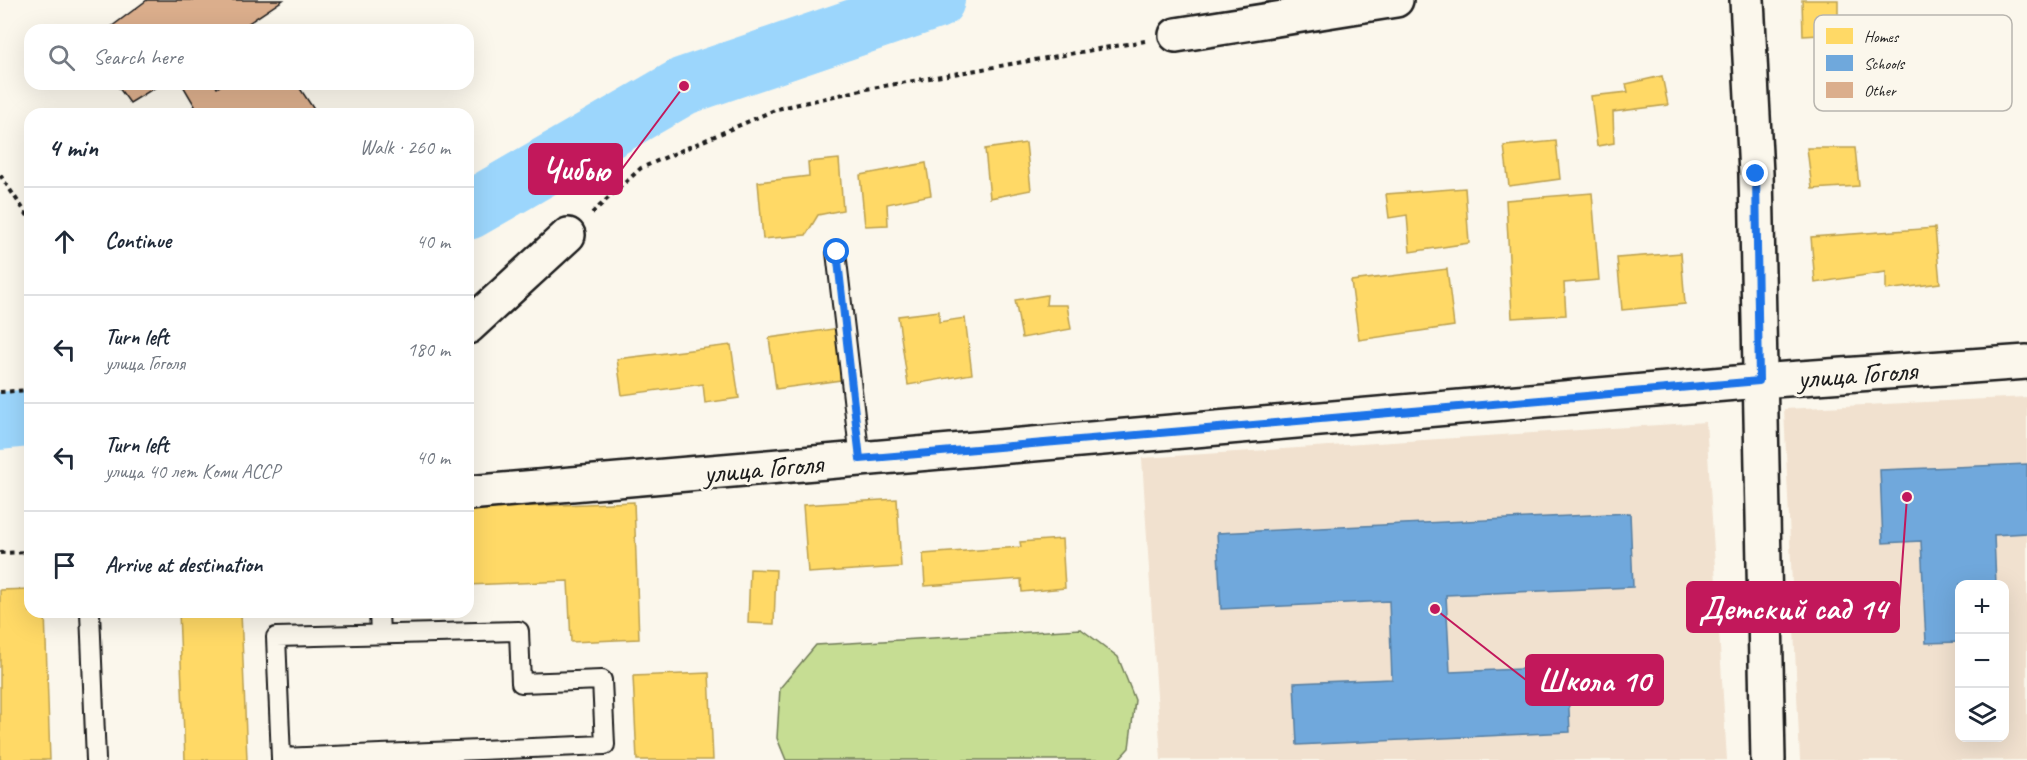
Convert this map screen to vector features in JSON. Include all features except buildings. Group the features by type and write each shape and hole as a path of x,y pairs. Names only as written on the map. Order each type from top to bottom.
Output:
{"street":[{"path":"1176,35 1396,0"},
{"path":"1747,0 1756,174 1768,760"},
{"path":"474,321 568,235"},
{"name":"улица Гоголя","path":"474,492 1759,381 2027,362"}],"lane":[{"path":"837,252 860,459"},
{"path":"90,618 96,760"},
{"path":"379,618 380,634"},
{"path":"519,631 521,683 602,680 605,746 281,759 276,637 519,631"}],"path":[{"path":"568,235 641,168 777,110 866,89 1176,35"},
{"path":"0,175 24,210"},
{"path":"0,392 24,390"},
{"path":"0,553 24,552"}],"shaded area":[{"path":"2027,397 2027,760 1800,760 1784,409"},
{"path":"1706,422 1727,760 1161,760 1142,458"}],"green space":[{"path":"1081,629 1118,657 1135,700 1129,748 1118,760 786,760 777,738 780,688 816,645"}],"waterway":[{"path":"474,208 684,86 936,0"},
{"path":"0,421 24,419"}],"place":[{"name":"Чибью","path":"684,86"},
{"name":"Детский сад 14","path":"1907,497"},
{"name":"Школа 10","path":"1435,609"}],"route":[{"path":"837,252 860,459 1759,381 1756,174"}]}
